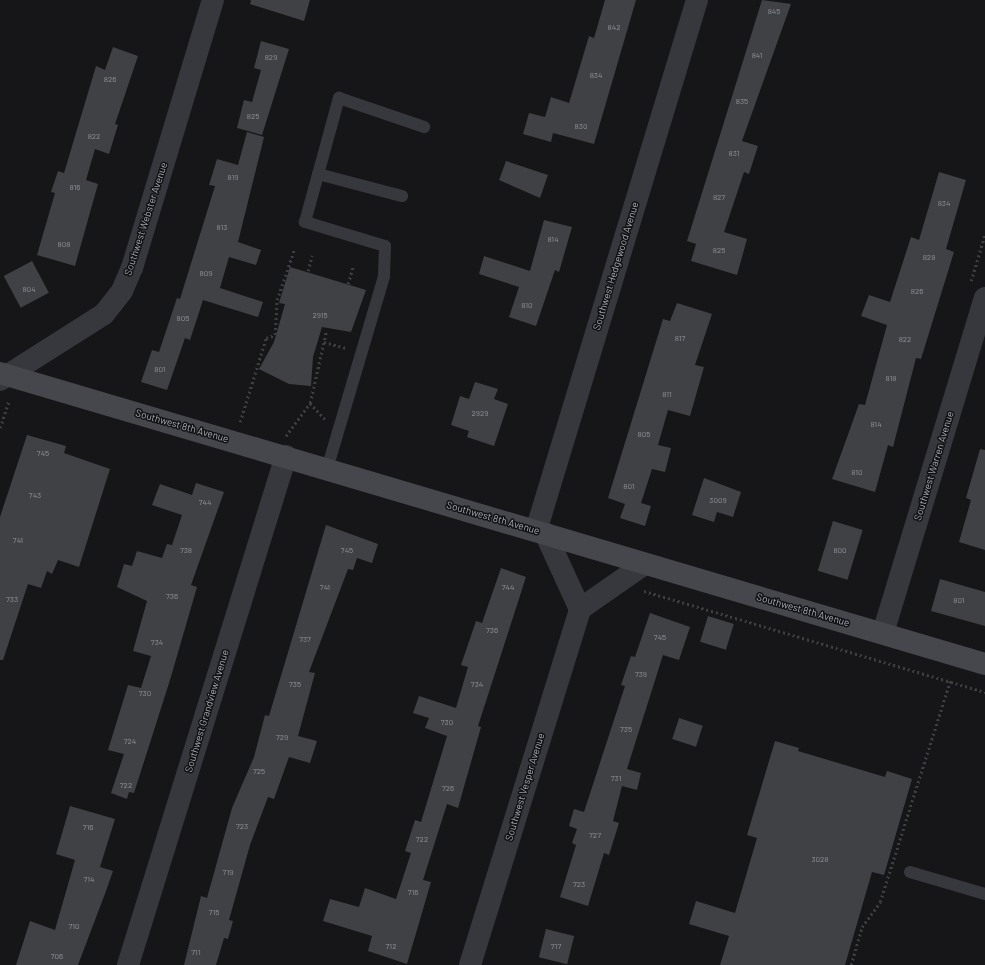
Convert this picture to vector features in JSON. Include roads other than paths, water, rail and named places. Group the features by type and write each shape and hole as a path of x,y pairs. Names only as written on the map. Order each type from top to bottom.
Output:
{"street":[{"name":"Southwest Webster Avenue","path":"2,376 104,314 122,291 132,268 213,0"},
{"name":"Southwest Hedgewood Avenue","path":"540,532 697,0"},
{"name":"Southwest Warren Avenue","path":"883,634 985,298"},
{"name":"Southwest 8th Avenue","path":"2,376 285,448 327,469 540,532 643,565 985,664"},
{"name":"Southwest Grandview Avenue","path":"128,965 285,448"},
{"path":"540,532 580,609 620,583 643,565"},
{"name":"Southwest Vesper Avenue","path":"470,965 580,609"}],"lane":[{"path":"327,469 384,276 385,246 305,222 339,98 424,127"},
{"path":"318,174 402,196"},
{"path":"910,872 985,894"}]}
